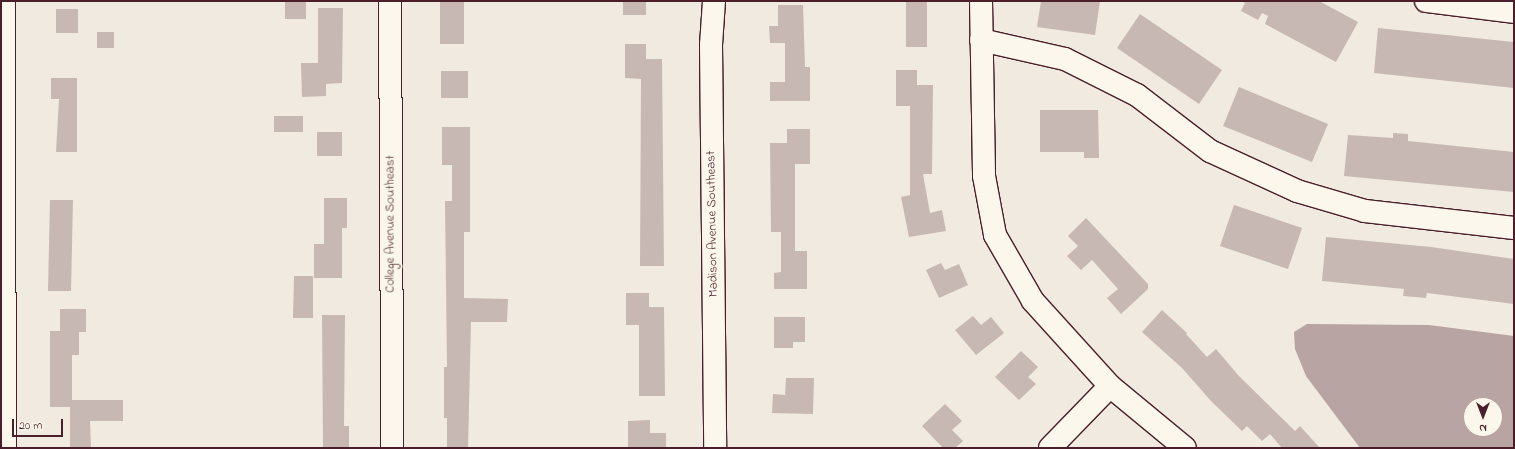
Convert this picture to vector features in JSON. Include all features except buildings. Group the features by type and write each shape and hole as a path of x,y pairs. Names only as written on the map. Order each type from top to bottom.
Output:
{"street":[{"path":"4,1 5,448"},
{"name":"College Avenue Southeast","path":"390,1 392,448"},
{"name":"Madison Avenue Southeast","path":"714,1 711,45 715,448"},
{"path":"981,1 984,176 995,235 1033,301 1110,386 1185,448"},
{"path":"1426,1 1514,12"},
{"path":"981,40 1065,59 1137,95 1210,151 1297,191 1365,211 1514,228"},
{"path":"1050,448 1110,386"}],"shaded area":[{"path":"1307,324 1429,325 1514,336 1514,448 1360,448 1306,376 1295,349 1294,332"}]}
